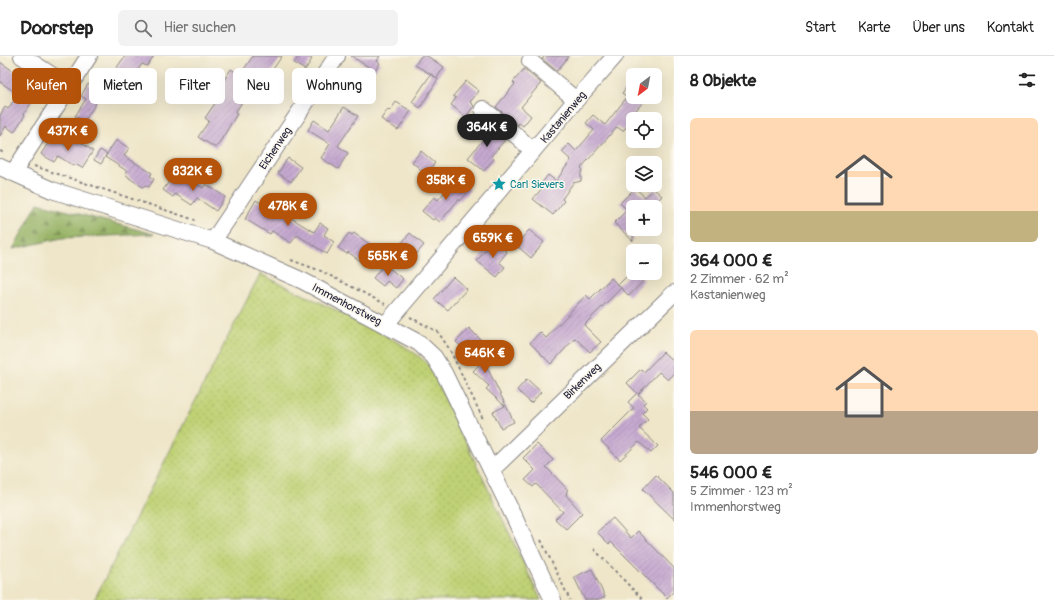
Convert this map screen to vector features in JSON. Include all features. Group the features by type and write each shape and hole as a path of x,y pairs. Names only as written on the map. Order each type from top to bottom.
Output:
{"street":[{"path":"22,56 41,68"},
{"path":"81,68 89,56"},
{"name":"Eichenweg","path":"213,241 337,56"},
{"name":"Kastanienweg","path":"386,324 615,56"},
{"path":"530,61 576,100"},
{"path":"11,167 56,104"},
{"path":"483,109 518,137 533,152"},
{"name":"Immenhorstweg","path":"11,167 52,190 213,241 303,281 386,324 419,343 434,357 444,372 553,600"},
{"name":"Birkenweg","path":"491,470 674,293"}],"path":[{"path":"0,151 11,167 200,221"},
{"path":"288,258 321,270 438,332 450,350 486,425"},
{"path":"540,538 570,600"},
{"path":"594,550 643,600"}],"green space":[{"path":"38,203 154,234 62,238 13,249"},
{"path":"260,274 332,308 390,338 418,356 430,367 541,600 94,600"}],"building":[{"path":"125,56 154,56 147,66 142,64 139,68 116,68"},
{"path":"253,56 282,56 274,68 245,68"},
{"path":"299,56 306,56 312,59 306,68 302,68 294,63"},
{"path":"351,56 380,56 377,61 380,63 376,69 376,68 370,68"},
{"path":"421,56 427,56 444,67 437,78 415,65"},
{"path":"545,56 569,56 557,71 542,59"},
{"path":"0,62 12,70 12,90 0,82"},
{"path":"231,69 233,70 233,104 241,104 235,113 237,114 216,148 198,137 209,121 205,118 215,104 225,104 225,78"},
{"path":"524,69 541,83 521,107 531,116 523,126 519,123 518,125 496,107 515,84 513,82"},
{"path":"431,74 438,79 420,108 412,102"},
{"path":"466,81 479,91 470,102 474,106 466,117 451,105 456,98 453,96"},
{"path":"88,84 89,104 95,104 84,122 75,116 86,99 81,96"},
{"path":"626,88 626,96 622,93"},
{"path":"626,98 626,104 641,104 635,112 626,112 626,128 623,131 617,127 581,168 583,170 581,173 581,181 573,183 562,199 564,201 553,215 533,199 544,186 541,184 548,175 556,181 571,160 562,152 569,144 576,151 594,130 586,123 593,115 605,125"},
{"path":"396,102 411,111 398,130 381,119 388,109 390,111"},
{"path":"12,103 30,104 14,132 6,126 0,136 0,115 5,107 8,109"},
{"path":"344,107 358,116 338,146 348,153 338,169 321,158 330,144 308,130 314,120 329,130"},
{"path":"488,125 506,139 491,156 494,159 484,171 468,158 486,136 482,133"},
{"path":"52,137 68,147 73,140 78,143 79,141 93,151 82,168 75,164 74,166 58,156 54,162 41,154"},
{"path":"116,140 129,148 124,156 152,173 150,176 154,179 149,187 145,185 143,187 129,178 125,174 127,171 105,157"},
{"path":"100,150 107,154 101,164 94,160"},
{"path":"421,151 435,163 426,174 412,162"},
{"path":"288,158 301,167 291,182 278,173"},
{"path":"176,172 203,188 206,184 225,197 216,211 197,198 192,205 175,194 173,197 163,190"},
{"path":"456,178 470,190 460,201 459,199 440,222 435,218 433,220 422,211 434,197 438,200"},
{"path":"631,192 639,192 645,197 651,192 657,192 662,196 658,200 626,200 626,209 620,203"},
{"path":"256,200 276,213 278,210 314,232 320,223 328,228 324,235 334,242 327,254 297,235 291,243 272,231 270,234 245,219"},
{"path":"626,211 626,234 614,223"},
{"path":"529,230 544,242 531,258 516,245"},
{"path":"349,233 352,235 354,233 376,249 372,254 374,256 367,266 348,252 347,254 338,248"},
{"path":"410,233 424,245 414,257 410,254 407,258 396,250"},
{"path":"628,236 633,236 633,241"},
{"path":"493,241 507,252 499,262 505,267 497,277 477,261"},
{"path":"384,264 403,279 396,288 387,281 383,286 373,278"},
{"path":"453,277 467,289 448,310 434,299"},
{"path":"626,277 626,280 644,280 629,296 618,285"},
{"path":"611,278 621,288 584,325 601,342 590,352 575,338 551,364 530,343 540,332 546,338 586,295 590,299"},
{"path":"469,328 485,346 479,351 514,422 501,428 493,412 505,406 486,389 489,386 473,371 480,364 456,342"},
{"path":"663,352 674,362 674,374 668,380 659,372 638,394 646,401 643,404 647,408 642,413 648,419 639,428 658,446 651,453 639,442 620,460 601,441 634,408 628,402 637,393 627,383 641,369 644,372"},
{"path":"527,379 541,392 531,403 517,390"},
{"path":"537,444 553,460 546,467 568,490 566,495 582,513 566,529 555,519 563,512 536,484 533,487 525,480 535,470 523,458"},
{"path":"656,475 674,493 674,519 643,489"},
{"path":"613,518 631,538 638,531 674,568 674,591 667,598 611,542 609,544 597,532"},
{"path":"592,569 605,597 599,600 585,600 574,577"}],"place":[{"name":"Carl Sievers","path":"499,184"}]}
